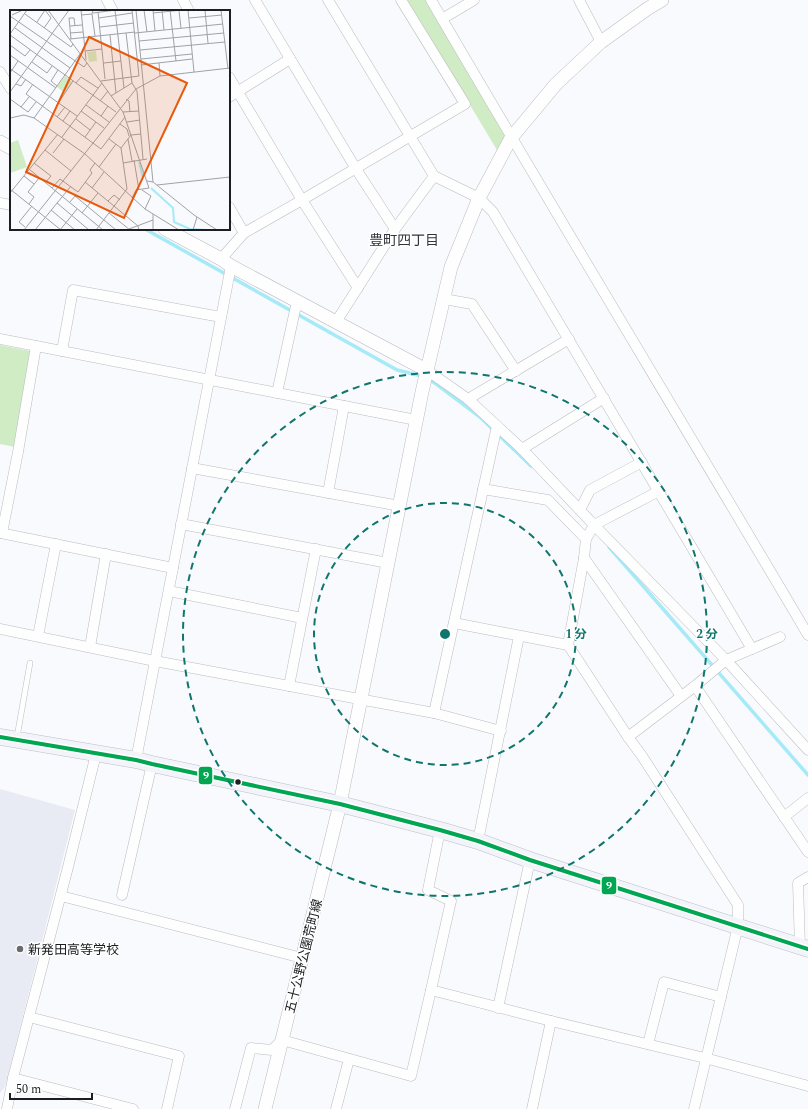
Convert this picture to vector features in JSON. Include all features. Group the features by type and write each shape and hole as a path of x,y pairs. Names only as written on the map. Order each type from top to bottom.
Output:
{"main road":[{"path":"0,737 136,760 340,804 440,830 478,841 530,860 804,948"}],"street":[{"path":"107,0 113,10"},
{"path":"183,0 188,10"},
{"path":"254,0 356,169 395,229"},
{"path":"328,0 434,176 479,198 493,212 660,491 752,649"},
{"path":"136,760 221,317 226,263 244,233 466,104 401,0"},
{"path":"431,0 511,138 706,462 808,636"},
{"path":"442,19 474,0"},
{"path":"579,0 601,42"},
{"name":"五十公野公園荒町線","path":"265,1109 340,804 416,420 451,267 479,198 511,138 556,84 601,42 662,0"},
{"path":"233,94 290,59"},
{"path":"0,72 10,87"},
{"path":"230,81 233,94 358,288"},
{"path":"0,142 10,147"},
{"path":"336,322 395,229 434,176"},
{"path":"0,203 10,205"},
{"path":"230,209 244,233"},
{"path":"167,230 428,371 468,399 522,449 726,660 808,750"},
{"path":"62,351 73,290 221,317"},
{"path":"444,299 472,304 516,370"},
{"path":"277,393 297,301"},
{"path":"0,339 416,420"},
{"path":"468,399 569,339"},
{"path":"36,346 18,452 1,533 173,568"},
{"path":"522,449 604,398"},
{"path":"328,492 344,406"},
{"path":"434,713 497,426"},
{"path":"580,510 590,490 642,462"},
{"path":"192,468 400,506"},
{"path":"483,489 548,500 586,539"},
{"path":"660,491 594,525 586,539 584,558 568,645 738,905 738,926 705,1058 694,1109"},
{"path":"182,524 388,563"},
{"path":"38,636 56,544"},
{"path":"288,686 316,550"},
{"path":"90,647 106,554"},
{"path":"584,558 681,696"},
{"path":"169,591 302,618"},
{"path":"454,623 568,645"},
{"path":"0,629 155,661 434,713 501,731"},
{"path":"478,841 519,636"},
{"path":"628,737 695,686 726,660 780,637"},
{"path":"695,686 808,852"},
{"path":"7,1109 13,1078 61,896 96,754"},
{"path":"122,895 152,764"},
{"path":"784,817 808,798"},
{"path":"235,1109 251,1048 272,1050 282,1040 411,1076 432,990 451,901 428,890 440,830"},
{"path":"498,1008 530,860"},
{"path":"804,948 798,884 808,877"},
{"path":"61,896 302,958"},
{"path":"648,1044 664,982 720,997"},
{"path":"432,990 498,1008 705,1058 808,1086"},
{"path":"29,1017 179,1056 167,1109"},
{"path":"532,1109 551,1021"},
{"path":"336,1109 349,1059"},
{"path":"13,1078 109,1106 133,1109"}],"lane":[{"path":"17,740 30,663"}],"shaded area":[{"name":"新発田高等学校","path":"0,789 75,810 5,1087 0,1093"}],"green space":[{"path":"407,0 428,0 509,138 500,155"},
{"path":"0,345 30,351 15,447 0,444"}],"waterway":[{"path":"147,230 397,370 422,376"},
{"path":"427,379 435,383 480,417 531,466"},
{"path":"609,547 808,775"}],"transit line":[{"name":"9","path":"0,737 136,760 340,804 440,830 478,841 530,860 808,949"}],"place":[{"name":"新発田高等学校","path":"20,949"}],"district":[{"name":"豊町四丁目","path":"404,240"}]}
